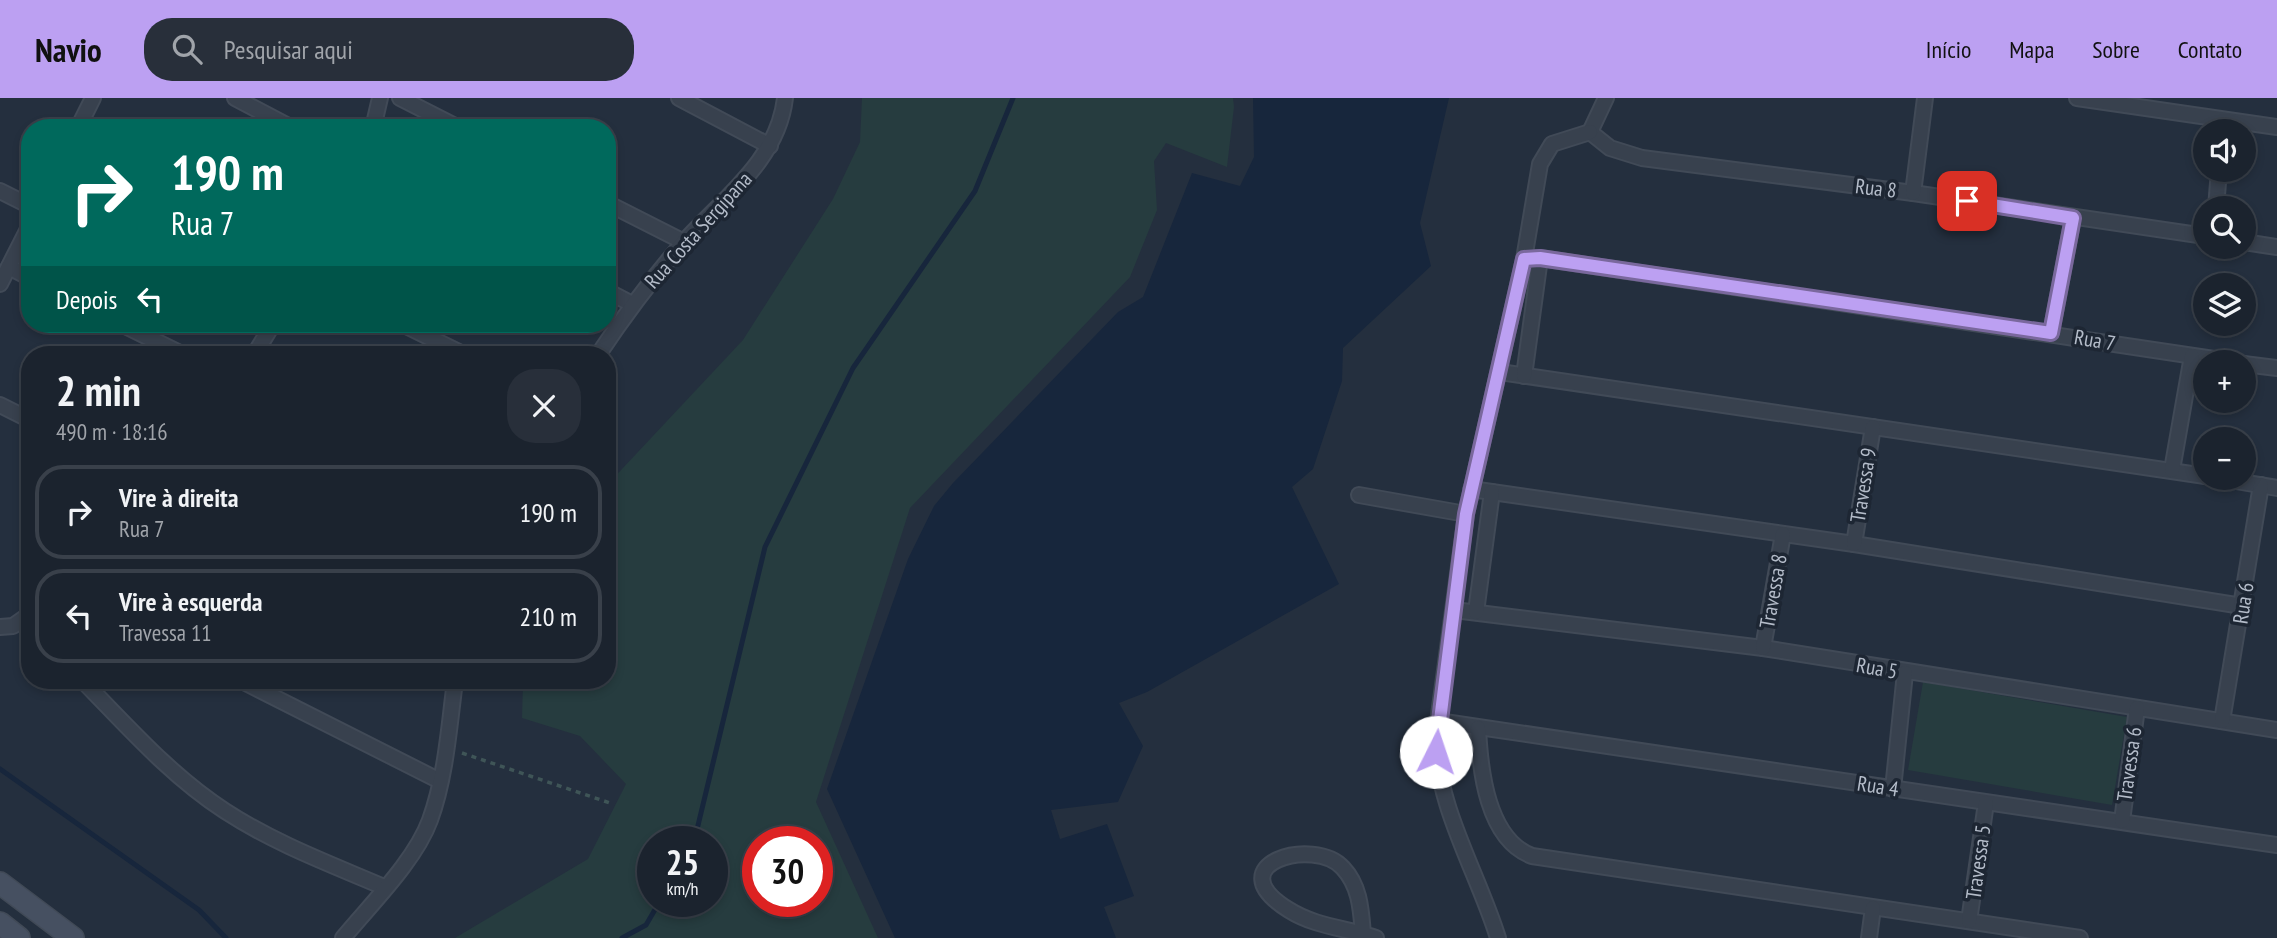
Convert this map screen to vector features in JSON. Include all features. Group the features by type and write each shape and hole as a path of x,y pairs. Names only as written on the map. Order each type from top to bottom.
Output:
{"street":[{"path":"82,119 93,98"},
{"path":"235,98 275,119"},
{"path":"375,119 380,98"},
{"path":"400,98 441,119"},
{"path":"679,98 770,146"},
{"name":"Rua Costa Sergipana","path":"616,328 632,304 684,242 735,190 770,146 781,121 785,98"},
{"path":"1498,938 1441,778 1436,752 1438,721 1466,514 1500,372 1543,156 1556,142 1590,132 1606,98"},
{"path":"1913,193 1925,98"},
{"path":"2084,99 2193,119"},
{"path":"2256,126 2277,127"},
{"name":"Rua 8","path":"1590,132 1610,148 1642,158 1913,193 2193,234"},
{"path":"0,191 21,202"},
{"path":"616,208 684,242"},
{"path":"2051,333 2073,218"},
{"path":"0,284 21,243"},
{"path":"2256,244 2277,247"},
{"path":"1524,376 1540,258"},
{"name":"Rua 7","path":"1524,259 1540,258 2192,356"},
{"path":"9,267 21,273"},
{"path":"616,296 632,304"},
{"path":"139,333 166,346"},
{"path":"420,333 447,346"},
{"path":"2172,470 2192,356"},
{"path":"2256,365 2277,368"},
{"path":"1500,372 2193,474"},
{"path":"0,405 21,416"},
{"name":"Travessa 9","path":"1854,544 1873,427"},
{"path":"2256,484 2277,488"},
{"name":"Rua 6","path":"2222,721 2261,485"},
{"path":"1471,489 1854,544 2242,606"},
{"path":"1476,612 1492,492"},
{"path":"1359,495 1466,514"},
{"name":"Travessa 8","path":"1763,648 1783,534"},
{"name":"Rua 5","path":"1454,610 1763,648 1905,673 2277,730"},
{"path":"2,627 21,622"},
{"path":"1893,789 1905,673"},
{"path":"91,689 159,758 223,810 299,851 384,887"},
{"path":"258,689 440,781"},
{"path":"343,938 418,844 430,821 446,748 454,689"},
{"name":"Travessa 6","path":"2122,821 2137,708"},
{"name":"Rua 4","path":"1438,721 2277,845"},
{"path":"1478,728 1482,770 1503,833 1523,852 1556,861 2080,938"},
{"name":"Travessa 5","path":"1969,921 1986,803"},
{"path":"1313,855 1339,864 1356,888 1370,936 1312,921 1287,909 1266,889 1262,876 1267,865 1277,858 1313,855"},
{"path":"0,883 73,938"},
{"path":"1869,938 1873,908"},
{"path":"0,923 19,938"}],"path":[{"path":"446,748 610,803"}],"green space":[{"path":"862,98 1233,98 1227,167 1166,143 1154,161 1157,210 1130,277 910,508 816,802 827,826 742,826 742,917 833,917 833,839 878,938 455,938 588,859 626,784 580,736 522,718 523,689 616,689 616,475 743,340 833,199 860,142"},
{"path":"1923,682 2127,717 2112,805 1908,770"}],"water":[{"path":"1253,98 1449,98 1420,223 1431,266 1343,348 1342,381 1313,469 1292,487 1339,584 1147,692 1119,703 1143,746 1118,802 1051,810 1060,839 1107,824 1134,896 1104,907 1116,938 895,938 827,789 908,559 934,506 953,483 1118,312 1143,297 1192,173 1240,186 1254,157"}],"waterway":[{"path":"698,826 765,547 853,368 975,191 1013,98"},
{"path":"0,769 199,910 226,938"},
{"path":"622,938 646,925 651,917"}],"route":[{"path":"1436,752 1466,514 1524,259 1540,258 2051,333 2073,218 1967,201"}]}
